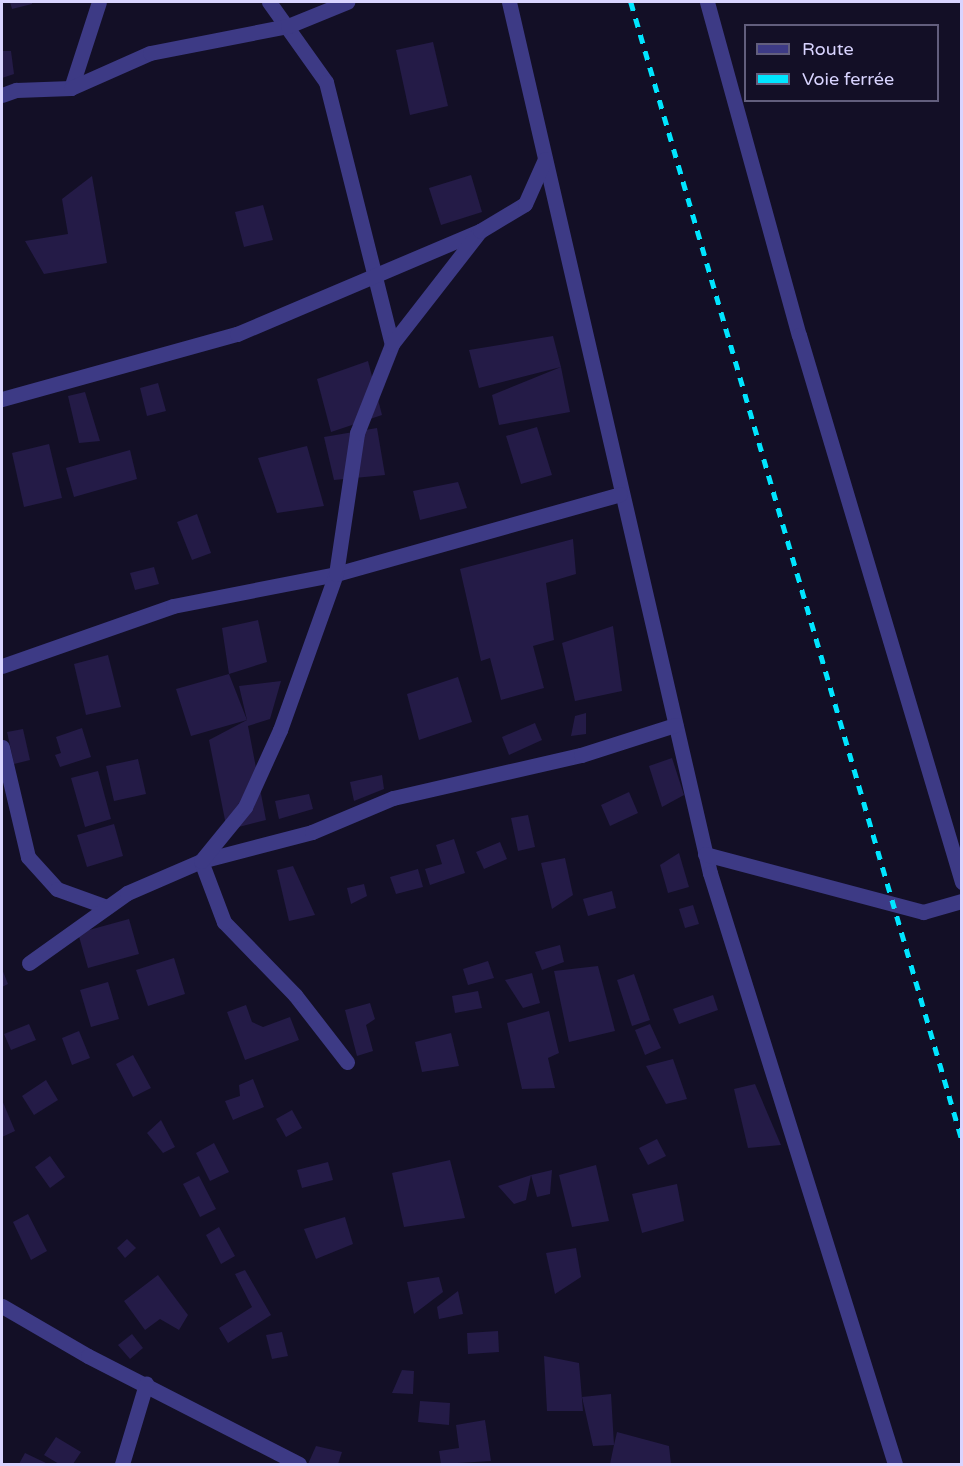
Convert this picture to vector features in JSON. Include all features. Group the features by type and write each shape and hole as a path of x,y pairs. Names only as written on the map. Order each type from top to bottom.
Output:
{"street":[{"path":"71,88 99,2"},
{"path":"269,2 326,82 393,344"},
{"path":"2,95 16,90 71,88 150,53 288,26 346,2"},
{"path":"509,2 620,494 705,854 895,1464"},
{"path":"707,2 802,346 962,882"},
{"path":"2,399 237,334 480,231 525,204 545,159"},
{"path":"201,861 245,807 280,730 336,574 357,433 393,344 480,231"},
{"path":"2,666 173,606 336,574 620,494"},
{"path":"29,963 127,893 201,861 312,832 393,798 581,755 675,725"},
{"path":"2,747 28,857 57,889 107,907"},
{"path":"705,854 923,912 962,901"},
{"path":"201,861 224,922 295,995 347,1062"},
{"path":"2,1306 88,1356 299,1464"},
{"path":"122,1464 146,1384"}],"building":[{"path":"10,2 32,2 32,4 12,9"},
{"path":"433,42 448,106 410,115 396,50"},
{"path":"2,51 11,51 14,74 2,78"},
{"path":"471,175 482,212 441,225 429,188"},
{"path":"92,176 107,263 44,274 25,241 68,234 62,199"},
{"path":"263,205 273,240 244,247 235,212"},
{"path":"553,336 561,367 479,388 469,350"},
{"path":"368,361 382,415 331,432 317,379"},
{"path":"561,367 570,412 499,425 492,395"},
{"path":"158,383 166,411 147,416 140,388"},
{"path":"85,392 100,441 79,443 68,396"},
{"path":"537,427 552,475 521,484 506,436"},
{"path":"377,428 385,475 334,480 324,437"},
{"path":"49,444 62,498 24,507 12,453"},
{"path":"307,446 324,506 277,513 258,458"},
{"path":"130,450 137,479 74,497 66,468"},
{"path":"458,482 467,508 420,520 413,491"},
{"path":"197,514 211,553 192,560 177,522"},
{"path":"573,539 576,574 546,583 554,640 533,646 544,688 501,700 490,658 481,661 460,569"},
{"path":"154,567 159,584 135,590 130,573"},
{"path":"258,620 267,662 229,674 222,628"},
{"path":"613,626 622,691 575,701 562,643"},
{"path":"108,655 121,707 86,715 74,664"},
{"path":"229,674 247,720 191,736 176,689"},
{"path":"458,677 472,722 419,740 407,694"},
{"path":"281,681 270,719 248,726 266,820 227,830 209,740 247,720 239,686"},
{"path":"586,713 586,734 571,736 575,716"},
{"path":"535,723 542,740 509,755 502,737"},
{"path":"82,728 91,757 60,767 55,755 61,753 56,737"},
{"path":"23,729 30,760 14,764 7,732"},
{"path":"672,758 684,795 662,807 649,766"},
{"path":"138,759 146,794 114,801 106,766"},
{"path":"98,771 111,819 85,827 71,778"},
{"path":"382,775 384,789 354,801 350,782"},
{"path":"629,792 638,813 610,826 601,805"},
{"path":"309,794 313,809 279,819 275,801"},
{"path":"528,815 535,847 518,851 511,818"},
{"path":"114,824 123,856 87,867 77,835"},
{"path":"454,839 465,873 430,885 425,869 442,864 436,845"},
{"path":"500,842 507,859 484,869 476,852"},
{"path":"679,853 689,887 668,893 660,865"},
{"path":"565,858 573,895 552,909 541,863"},
{"path":"293,866 315,915 289,921 277,870"},
{"path":"418,869 423,887 396,894 390,877"},
{"path":"364,884 367,896 351,904 347,888"},
{"path":"612,891 616,908 588,916 583,899"},
{"path":"693,905 699,924 685,928 679,909"},
{"path":"129,919 139,954 88,968 78,933"},
{"path":"560,945 564,962 542,970 535,952"},
{"path":"174,958 185,994 148,1006 136,970"},
{"path":"488,961 494,978 468,985 463,969"},
{"path":"598,966 615,1031 569,1042 554,971"},
{"path":"2,969 8,984 2,987"},
{"path":"532,973 540,1003 523,1008 505,980"},
{"path":"634,974 650,1020 632,1026 617,980"},
{"path":"108,982 119,1019 91,1027 80,990"},
{"path":"478,991 482,1008 455,1013 452,996"},
{"path":"713,995 718,1010 679,1024 673,1009"},
{"path":"370,1003 375,1019 366,1025 373,1051 357,1056 345,1010"},
{"path":"246,1005 252,1022 263,1027 290,1017 299,1040 245,1060 227,1012"},
{"path":"549,1011 559,1053 548,1058 555,1088 522,1089 507,1023"},
{"path":"29,1024 36,1040 11,1050 4,1034"},
{"path":"650,1024 661,1048 645,1055 635,1030"},
{"path":"79,1031 90,1058 72,1065 62,1038"},
{"path":"451,1033 459,1066 422,1072 415,1042"},
{"path":"133,1055 151,1088 133,1097 116,1064"},
{"path":"673,1059 687,1099 666,1104 646,1066"},
{"path":"253,1079 264,1107 233,1120 225,1101 240,1096 239,1085"},
{"path":"46,1080 58,1100 34,1115 22,1096"},
{"path":"755,1084 781,1145 748,1148 734,1089"},
{"path":"2,1100 15,1131 2,1137"},
{"path":"292,1110 302,1128 286,1137 276,1119"},
{"path":"161,1120 175,1147 163,1153 147,1133"},
{"path":"657,1139 666,1156 648,1165 639,1148"},
{"path":"214,1143 229,1172 210,1181 196,1153"},
{"path":"50,1156 65,1177 50,1188 35,1167"},
{"path":"450,1160 465,1218 404,1227 392,1173"},
{"path":"328,1162 333,1180 302,1188 297,1170"},
{"path":"596,1165 609,1221 572,1227 559,1175"},
{"path":"552,1170 550,1194 537,1197 531,1175"},
{"path":"531,1175 526,1200 514,1204 498,1186"},
{"path":"199,1176 216,1209 200,1217 183,1184"},
{"path":"677,1184 684,1221 642,1233 632,1194"},
{"path":"28,1214 47,1251 31,1260 13,1222"},
{"path":"345,1217 353,1244 316,1259 304,1229"},
{"path":"219,1227 235,1256 221,1264 206,1235"},
{"path":"127,1239 136,1248 125,1258 117,1248"},
{"path":"576,1248 581,1277 555,1294 546,1253"},
{"path":"245,1270 271,1315 228,1343 219,1328 252,1307 235,1274"},
{"path":"158,1275 188,1315 179,1330 160,1319 145,1330 124,1301"},
{"path":"439,1277 443,1292 414,1314 407,1282"},
{"path":"458,1291 463,1314 439,1319 437,1307"},
{"path":"498,1331 499,1352 468,1354 467,1333"},
{"path":"282,1332 288,1356 272,1359 266,1335"},
{"path":"132,1334 143,1348 130,1359 118,1345"},
{"path":"544,1356 579,1363 583,1411 547,1411"},
{"path":"402,1370 414,1371 413,1394 392,1393"},
{"path":"611,1394 614,1445 593,1446 582,1397"},
{"path":"420,1401 450,1403 449,1425 418,1422"},
{"path":"485,1420 491,1461 441,1464 439,1451 459,1448 456,1425"},
{"path":"617,1432 669,1446 671,1464 610,1464"},
{"path":"56,1437 81,1452 73,1464 59,1464 44,1455"},
{"path":"316,1446 342,1452 338,1464 308,1464"},
{"path":"25,1453 48,1464 19,1464"}],"railway":[{"path":"631,2 962,1140"}]}
